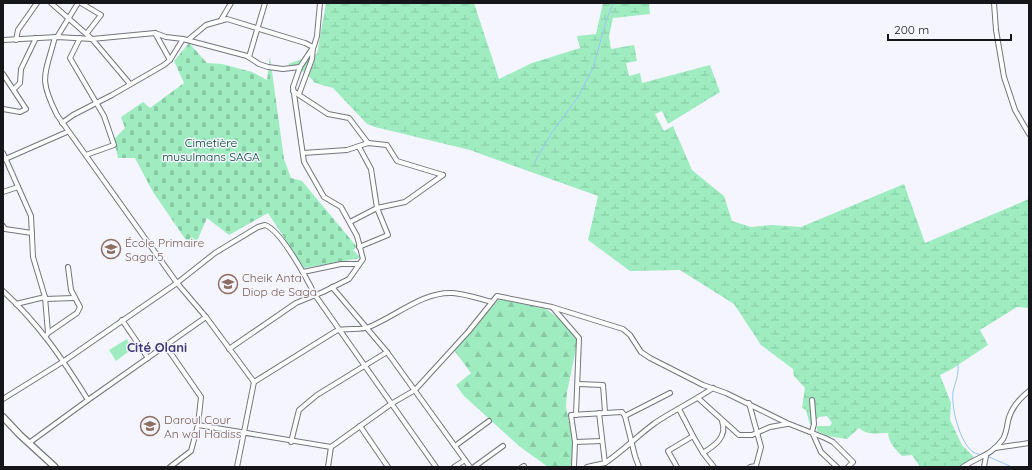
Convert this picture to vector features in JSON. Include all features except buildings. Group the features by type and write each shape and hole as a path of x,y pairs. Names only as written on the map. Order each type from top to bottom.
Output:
{"main road":[{"path":"3,417 55,467"}],"street":[{"path":"16,40 18,30 37,3"},
{"path":"51,3 56,5 68,19 92,39 130,84"},
{"path":"78,3 56,37 45,70 44,86 67,132 86,155 177,283 206,317 254,382"},
{"path":"81,3 101,15 87,34"},
{"path":"220,21 231,3"},
{"path":"248,58 265,3"},
{"path":"229,349 296,303 349,279 363,256 350,222 346,218 341,207 324,196 316,185 304,162 293,91 300,67 313,47 317,36 320,3"},
{"path":"994,3 996,30 1004,77 1015,110 1029,134"},
{"path":"188,40 206,25 227,19 296,39 313,47"},
{"path":"3,40 56,37 92,39 155,33 166,37 188,40 248,58 259,64 276,68 300,67"},
{"path":"155,33 170,60"},
{"path":"14,89 20,83 22,65 36,38"},
{"path":"80,38 70,58 107,123 114,145 86,155"},
{"path":"62,123 73,115 170,60 183,39"},
{"path":"299,94 312,59 313,47"},
{"path":"3,74 26,109 20,112 3,109"},
{"path":"293,91 328,114 349,118 368,143"},
{"path":"4,160 67,132"},
{"path":"303,152 336,151 359,147 368,143 387,145 397,161 443,175 405,202 377,208 350,222"},
{"path":"359,147 370,169 377,208 388,234 359,247"},
{"path":"3,153 4,160 32,216 34,261 45,298 47,334"},
{"path":"3,192 18,187"},
{"path":"3,398 64,361 177,283 215,253 258,226 263,225 269,226 276,232 315,295 436,467"},
{"path":"4,228 32,233"},
{"path":"302,272 341,264 358,264"},
{"path":"47,334 79,311 79,304 74,298 71,290 68,267"},
{"path":"332,287 387,352 470,467"},
{"path":"3,291 47,334 88,400"},
{"path":"237,467 254,382 339,330 367,328 407,309 426,297 436,294 453,293 492,302"},
{"path":"198,425 291,442 331,447 391,404 415,390 497,296 552,307 623,329 630,334 641,352 691,380 749,404 787,424 812,432 833,442 853,462 848,467"},
{"path":"16,304 45,298 74,298"},
{"path":"552,307 579,338 576,415"},
{"path":"29,443 206,317"},
{"path":"122,320 148,358"},
{"path":"165,345 201,397 198,425 191,451 170,467"},
{"path":"291,442 299,410 315,396 387,352"},
{"path":"578,384 603,385 605,412"},
{"path":"587,467 605,463 623,451 631,442 663,418 713,388"},
{"path":"963,467 971,461 986,456 995,448 1004,437 1009,418 1019,399 1029,391"},
{"path":"626,416 670,393"},
{"path":"698,398 721,421 739,435 747,436 770,427 787,424"},
{"path":"812,400 814,424 812,432 821,452 837,467"},
{"path":"749,404 761,447 756,466 750,467"},
{"path":"679,409 703,453 714,467"},
{"path":"574,467 575,442 571,415 622,412 626,416 631,442 639,467"},
{"path":"599,413 605,463"},
{"path":"455,446 489,420"},
{"path":"703,453 720,441 724,430 721,421"},
{"path":"360,426 388,467"},
{"path":"677,467 668,451 693,436"},
{"path":"575,442 602,441"},
{"path":"995,448 1029,443"},
{"path":"474,467 503,446"},
{"path":"328,467 331,447"},
{"path":"984,467 986,456"},
{"path":"454,467 465,460"}],"green space":[{"path":"326,3 474,3 499,79 532,63 580,48 577,36 596,34 603,3 649,3 650,14 613,18 609,36 611,49 634,45 637,61 626,63 629,76 640,73 642,83 710,65 720,92 668,124 662,111 655,114 664,131 673,126 692,170 724,196 732,221 751,227 771,225 801,227 904,184 925,243 1029,199 1029,308 1017,307 980,330 988,345 952,369 940,375 951,403 950,420 962,445 974,457 961,467 920,467 912,455 902,456 897,451 891,443 888,433 869,433 862,431 859,428 847,439 828,436 817,431 817,426 830,426 832,423 827,416 819,417 810,425 806,410 802,408 805,388 794,376 793,369 761,345 734,304 680,270 630,271 588,240 598,196 470,150 367,124 333,88 315,83 305,72 295,70 288,64 317,54"},
{"name":"Cimetière musulmans SAGA","path":"189,43 207,63 222,64 252,72 267,80 270,57 284,159 291,178 302,181 357,247 353,250 361,258 304,268 268,213 229,235 207,218 197,241 188,243 153,192 135,158 118,158 114,139 125,128 121,117 143,102 150,108 184,83 174,61"},
{"path":"499,299 546,309 561,320 576,339 576,349 567,392 566,407 572,437 572,467 548,467 519,446 464,396 456,385 471,373 454,350"},
{"path":"127,339 132,349 116,361 109,350"}],"waterway":[{"path":"534,163 551,134 578,97 593,68 606,21 613,3"},
{"path":"958,365 957,379 953,392 953,407 957,425 968,447 974,453 982,455"},
{"path":"987,456 1012,467"}],"place":[{"name":"École Primaire Saga 5","path":"111,249"},
{"name":"Cheik Anta Diop de Saga","path":"228,284"},
{"name":"Daroul Cour An wal Hadiss","path":"150,426"}],"district":[{"name":"Cité Olani","path":"157,347"}]}
